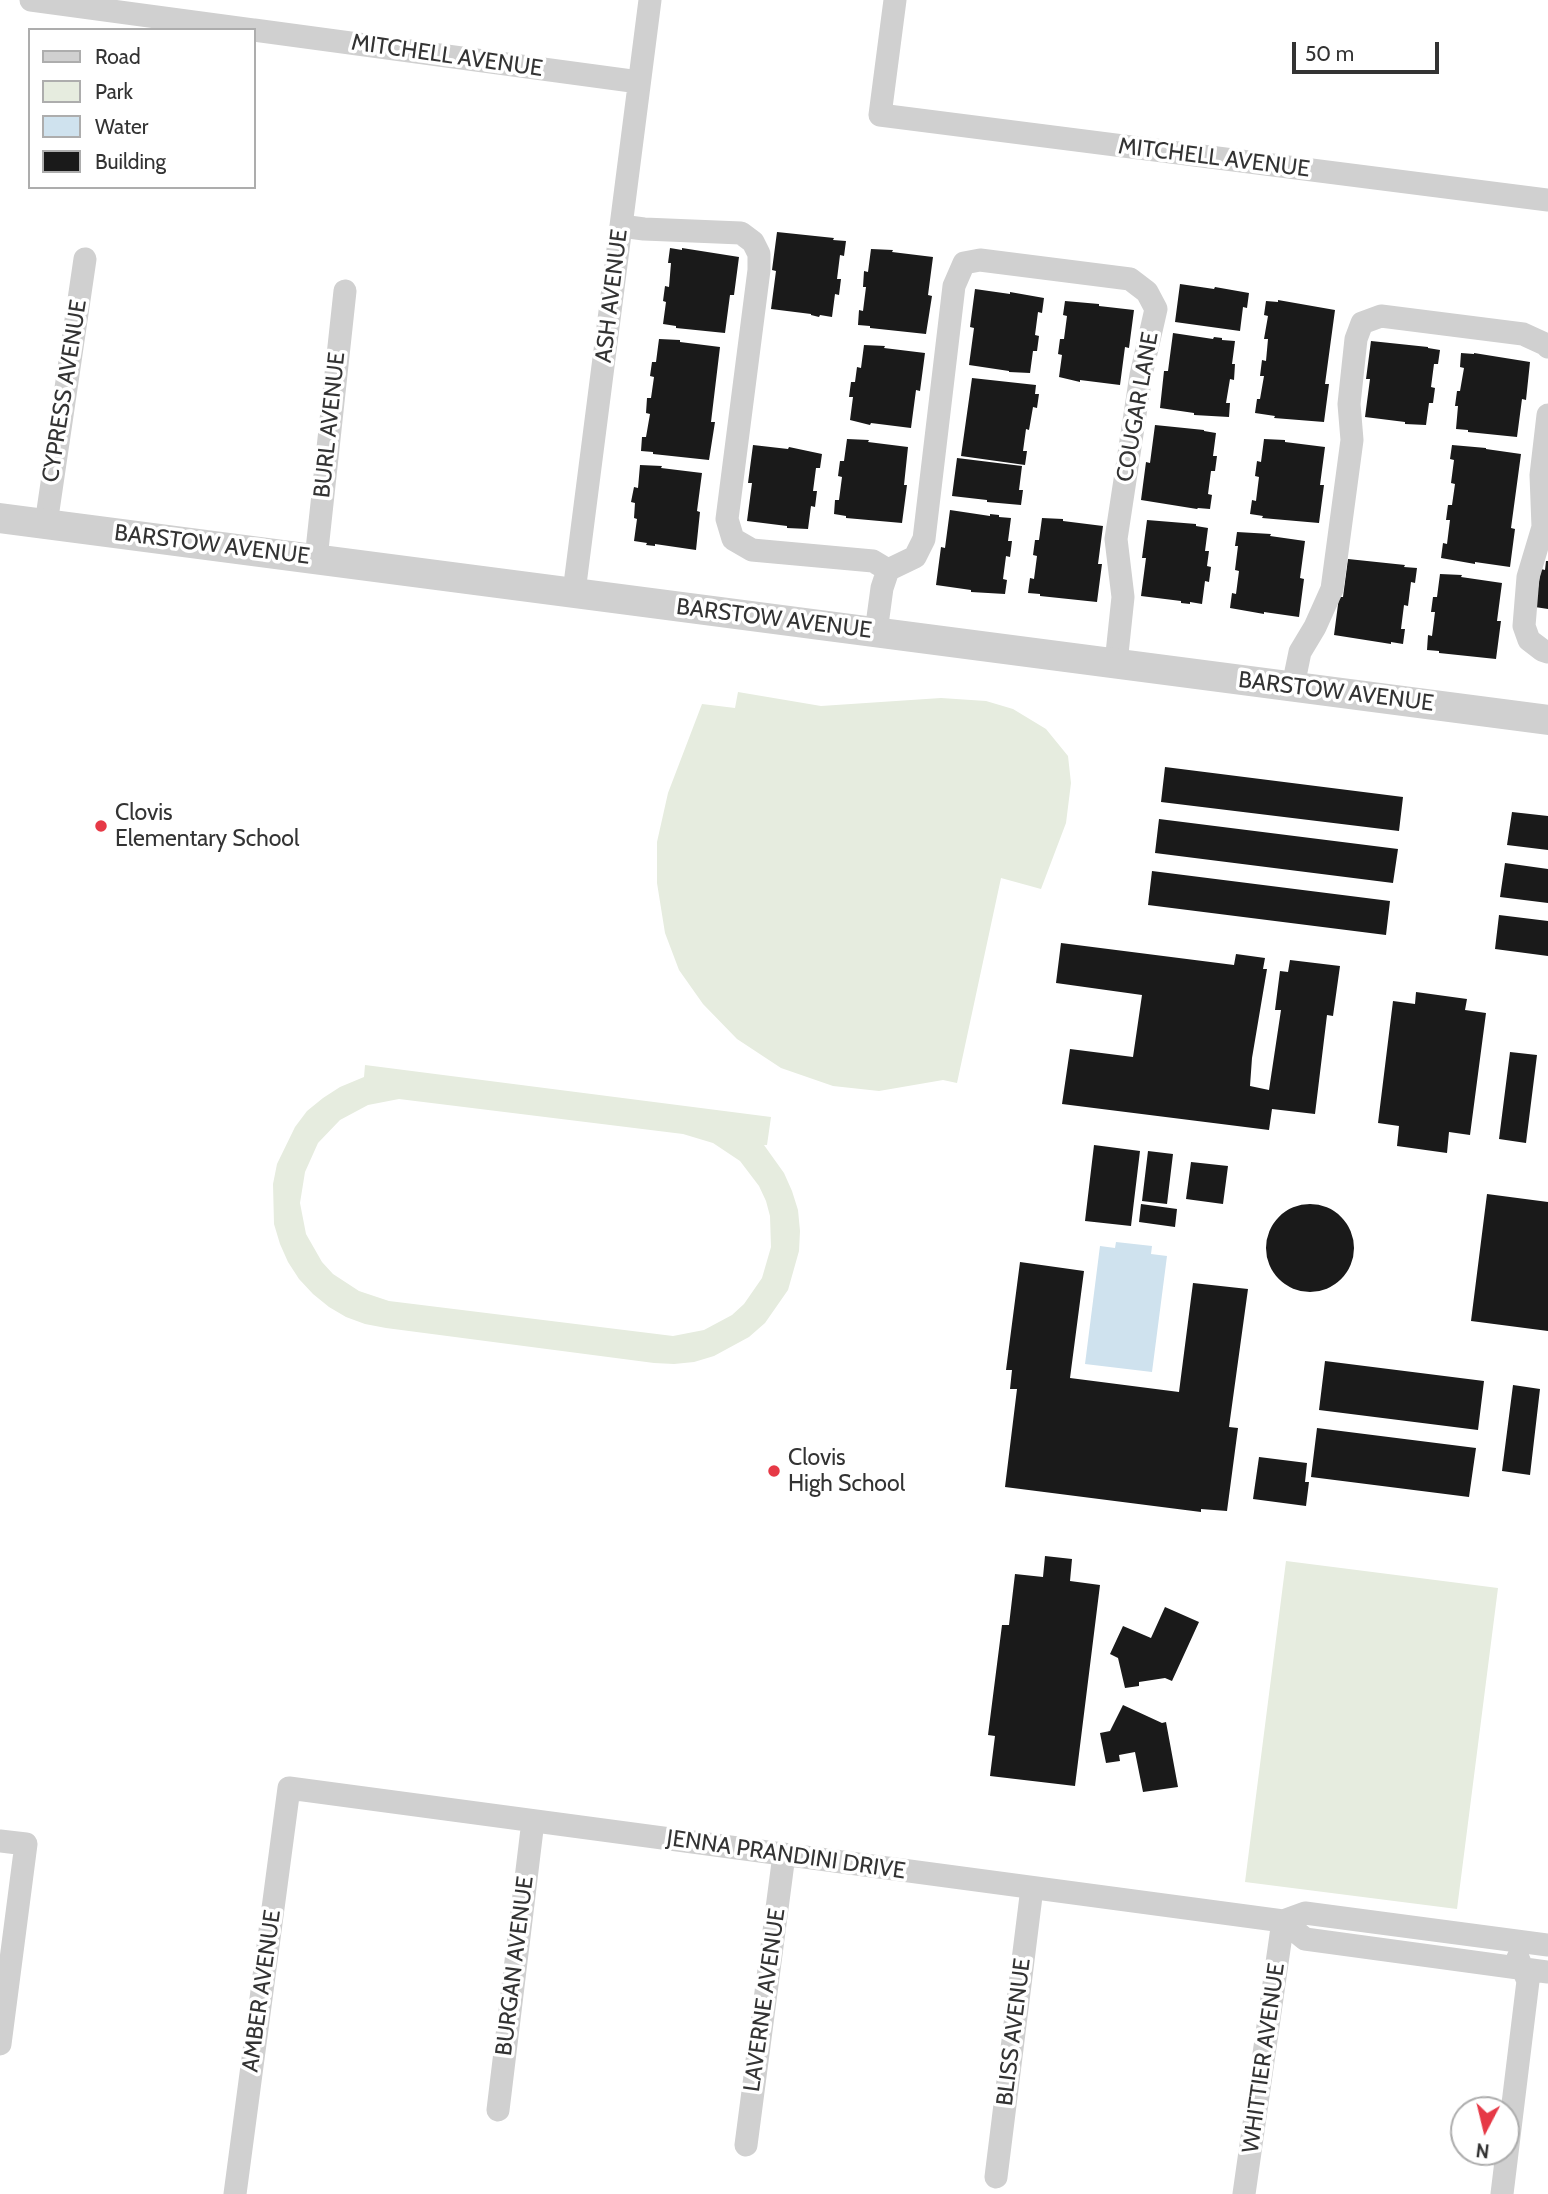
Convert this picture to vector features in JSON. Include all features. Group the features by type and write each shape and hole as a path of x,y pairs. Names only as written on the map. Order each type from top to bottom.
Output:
{"street":[{"name":"MITCHELL AVENUE","path":"32,0 239,28"},
{"name":"ASH AVENUE","path":"574,593 650,0"},
{"name":"MITCHELL AVENUE","path":"895,0 880,115 1548,200"},
{"name":"MITCHELL AVENUE","path":"256,30 639,82"},
{"path":"621,226 741,233 753,242 759,254 759,270 727,519 733,539 752,550 873,561 888,570 882,588 876,632"},
{"name":"CYPRESS AVENUE","path":"46,524 85,259"},
{"name":"COUGAR LANE","path":"888,570 915,557 924,539 954,286 964,262 980,260 1130,279 1147,292 1156,309 1141,375 1116,539 1123,597 1116,663"},
{"name":"BURL AVENUE","path":"316,559 345,290"},
{"path":"1293,687 1300,652 1332,589 1352,440 1349,404 1356,339 1362,323 1381,316 1523,334 1548,347"},
{"path":"1548,415 1541,475 1543,527 1528,577 1524,626 1529,640 1548,652"},
{"name":"BARSTOW AVENUE","path":"0,518 1548,720"},
{"name":"JENNA PRANDINI DRIVE","path":"289,1788 1283,1922 1305,1913 1548,1945"},
{"name":"AMBER AVENUE","path":"235,2194 289,1788"},
{"name":"BURGAN AVENUE","path":"498,2110 533,1821"},
{"path":"0,1841 26,1844 0,2044"},
{"name":"LAVERNE AVENUE","path":"746,2145 784,1854"},
{"name":"BLISS AVENUE","path":"996,2177 1032,1888"},
{"name":"JENNA PRANDINI DRIVE","path":"1283,1922 1305,1939 1548,1972"},
{"name":"WHITTIER AVENUE","path":"1244,2194 1283,1922"},
{"path":"1502,2194 1528,1981 1509,1940"}],"green space":[{"path":"738,692 821,706 941,698 986,701 1013,709 1046,729 1068,756 1071,783 1066,823 1041,889 1001,878 957,1083 943,1080 879,1091 833,1086 781,1068 737,1039 703,1004 679,970 665,933 657,883 657,842 668,793 702,704 735,708"},
{"path":"365,1065 771,1117 767,1145 764,1145 784,1173 798,1210 799,1251 788,1290 765,1323 749,1337 714,1356 674,1364 386,1328 346,1317 313,1294 288,1262 274,1224 273,1184 277,1164 295,1127 307,1111 340,1087 364,1077","holes":["399,1099 683,1134 713,1143 740,1161 759,1186 770,1216 771,1247 762,1278 744,1304 732,1315 704,1330 673,1336 389,1301 359,1291 333,1274 322,1262 306,1234 300,1203 305,1172 318,1143 340,1120 368,1105"]},
{"path":"1286,1561 1498,1588 1457,1909 1245,1882"}],"water":[{"path":"1116,1242 1152,1246 1151,1254 1167,1256 1152,1372 1085,1364 1100,1246 1115,1248"}],"building":[{"path":"777,232 846,241 844,256 840,255 837,279 841,279 839,295 835,294 832,317 771,309"},
{"path":"670,248 739,257 725,333 663,324 665,286 669,287"},
{"path":"871,249 933,257 928,295 932,296 926,334 858,325 859,310 863,311 866,287 863,287 864,271 868,272"},
{"path":"1180,284 1249,293 1247,308 1243,307 1240,331 1175,322"},
{"path":"975,289 1044,298 1042,313 1038,312 1035,335 1039,336 1037,351 1033,351 1030,373 969,365"},
{"path":"1278,300 1335,310 1325,384 1329,384 1324,422 1274,418 1275,416 1255,413 1264,376 1260,376 1262,360 1266,361 1266,301"},
{"path":"1065,301 1134,310 1120,385 1080,382 1059,377 1062,355 1058,354 1060,339 1064,339 1067,316 1063,315"},
{"path":"1173,333 1235,341 1232,364 1235,364 1234,380 1230,379 1226,403 1230,403 1229,417 1194,415 1160,408 1164,371 1168,371"},
{"path":"659,339 720,347 711,422 715,422 709,460 641,451 642,437 646,437 650,414 646,413 647,398 651,398 654,377 650,376 652,362 656,362"},
{"path":"1371,341 1440,350 1438,364 1434,364 1431,387 1435,388 1433,403 1429,403 1426,425 1365,417"},
{"path":"864,345 925,353 911,428 870,425 850,420 853,397 849,397 851,382 855,382 857,367 861,368"},
{"path":"1461,353 1530,362 1526,400 1522,399 1517,437 1456,429 1458,406 1455,406 1464,368 1460,367"},
{"path":"972,378 1036,385 1035,394 1039,394 1037,408 1033,407 1029,430 1026,429 1023,451 1027,451 1025,465 961,456"},
{"path":"1155,425 1216,433 1213,456 1217,456 1215,471 1211,471 1208,494 1212,495 1210,509 1141,500"},
{"path":"847,439 908,447 902,523 846,518 834,514 842,477 838,476 840,461 844,461"},
{"path":"1264,439 1325,447 1319,523 1262,518 1263,516 1250,514 1252,500 1256,501 1259,477 1255,476 1257,461 1261,462"},
{"path":"753,445 789,447 822,454 820,468 816,468 813,491 817,491 815,507 811,506 808,529 747,521"},
{"path":"1452,445 1521,454 1511,528 1515,529 1510,567 1441,558 1443,543 1447,544 1450,520 1446,520 1448,505 1452,505 1455,484 1451,483 1454,460 1450,459"},
{"path":"957,458 1022,466 1019,490 1023,490 1021,505 952,496"},
{"path":"640,465 702,473 696,550 646,545 647,543 634,541 637,519 634,518 635,503 631,502 634,487 638,488"},
{"path":"950,510 1011,518 1008,541 1012,541 1010,557 1006,556 1003,579 1007,580 1005,594 971,592 936,585"},
{"path":"1042,518 1103,526 1097,602 1028,593 1030,578 1034,579 1037,556 1033,555 1035,540 1039,540"},
{"path":"1147,520 1196,524 1208,528 1205,551 1209,551 1207,566 1211,567 1209,582 1205,581 1202,604 1141,596"},
{"path":"1237,532 1271,534 1270,536 1305,541 1299,617 1230,608 1232,593 1236,594 1239,571 1235,570"},
{"path":"1348,559 1417,568 1415,583 1411,582 1408,606 1404,605 1401,629 1405,629 1403,644 1334,635"},
{"path":"1546,561 1548,609 1535,607 1541,569 1545,570"},
{"path":"1440,574 1462,575 1461,577 1502,583 1496,659 1427,650 1428,635 1432,636 1435,612 1431,612 1433,597 1437,597"},
{"path":"1165,767 1403,797 1399,831 1161,802"},
{"path":"1512,812 1548,816 1548,850 1507,845"},
{"path":"1159,819 1398,849 1393,883 1155,853"},
{"path":"1505,863 1548,869 1548,903 1500,897"},
{"path":"1152,871 1390,901 1386,935 1148,905"},
{"path":"1499,915 1548,921 1548,956 1495,949"},
{"path":"1061,943 1234,965 1236,954 1265,958 1263,969 1267,969 1250,1086 1269,1090 1281,1010 1275,1010 1280,971 1288,972 1290,960 1340,966 1333,1016 1327,1015 1315,1114 1272,1109 1269,1130 1062,1104 1070,1049 1133,1057 1142,995 1056,983"},
{"path":"1416,992 1467,999 1465,1010 1486,1013 1470,1135 1449,1132 1447,1153 1397,1146 1399,1126 1378,1123 1393,1001 1415,1004"},
{"path":"1510,1052 1537,1055 1526,1143 1499,1139"},
{"path":"1094,1145 1140,1151 1131,1226 1085,1221"},
{"path":"1148,1151 1173,1154 1167,1204 1142,1201"},
{"path":"1191,1162 1228,1166 1223,1204 1186,1199"},
{"path":"1487,1194 1548,1202 1548,1331 1471,1321"},
{"path":"1141,1204 1177,1209 1175,1227 1139,1222"},
{"path":"1310,1204 1327,1207 1341,1217 1351,1231 1354,1248 1351,1265 1341,1279 1327,1289 1310,1292 1293,1289 1279,1279 1269,1265 1266,1248 1269,1231 1279,1217 1293,1207"},
{"path":"1020,1262 1084,1271 1070,1378 1179,1392 1193,1283 1248,1289 1229,1427 1238,1428 1227,1511 1201,1509 1201,1512 1005,1487 1017,1389 1010,1389 1012,1370 1006,1370"},
{"path":"1325,1361 1484,1381 1478,1430 1319,1410"},
{"path":"1513,1385 1540,1389 1530,1475 1502,1471"},
{"path":"1317,1428 1476,1448 1469,1497 1311,1477"},
{"path":"1259,1457 1307,1463 1305,1482 1309,1482 1306,1506 1253,1499"},
{"path":"1045,1556 1072,1559 1070,1581 1100,1585 1075,1786 990,1776 995,1736 988,1735 1002,1625 1009,1625 1015,1574 1043,1577"},
{"path":"1165,1607 1199,1622 1172,1681 1165,1678 1139,1682 1139,1686 1125,1688 1118,1658 1110,1654 1123,1626 1151,1638"},
{"path":"1123,1705 1162,1723 1166,1722 1178,1787 1143,1792 1135,1752 1119,1755 1120,1761 1106,1763 1100,1733 1110,1731"}],"place":[{"name":"Clovis Elementary School","path":"101,826"},
{"name":"Clovis High School","path":"774,1471"}]}
